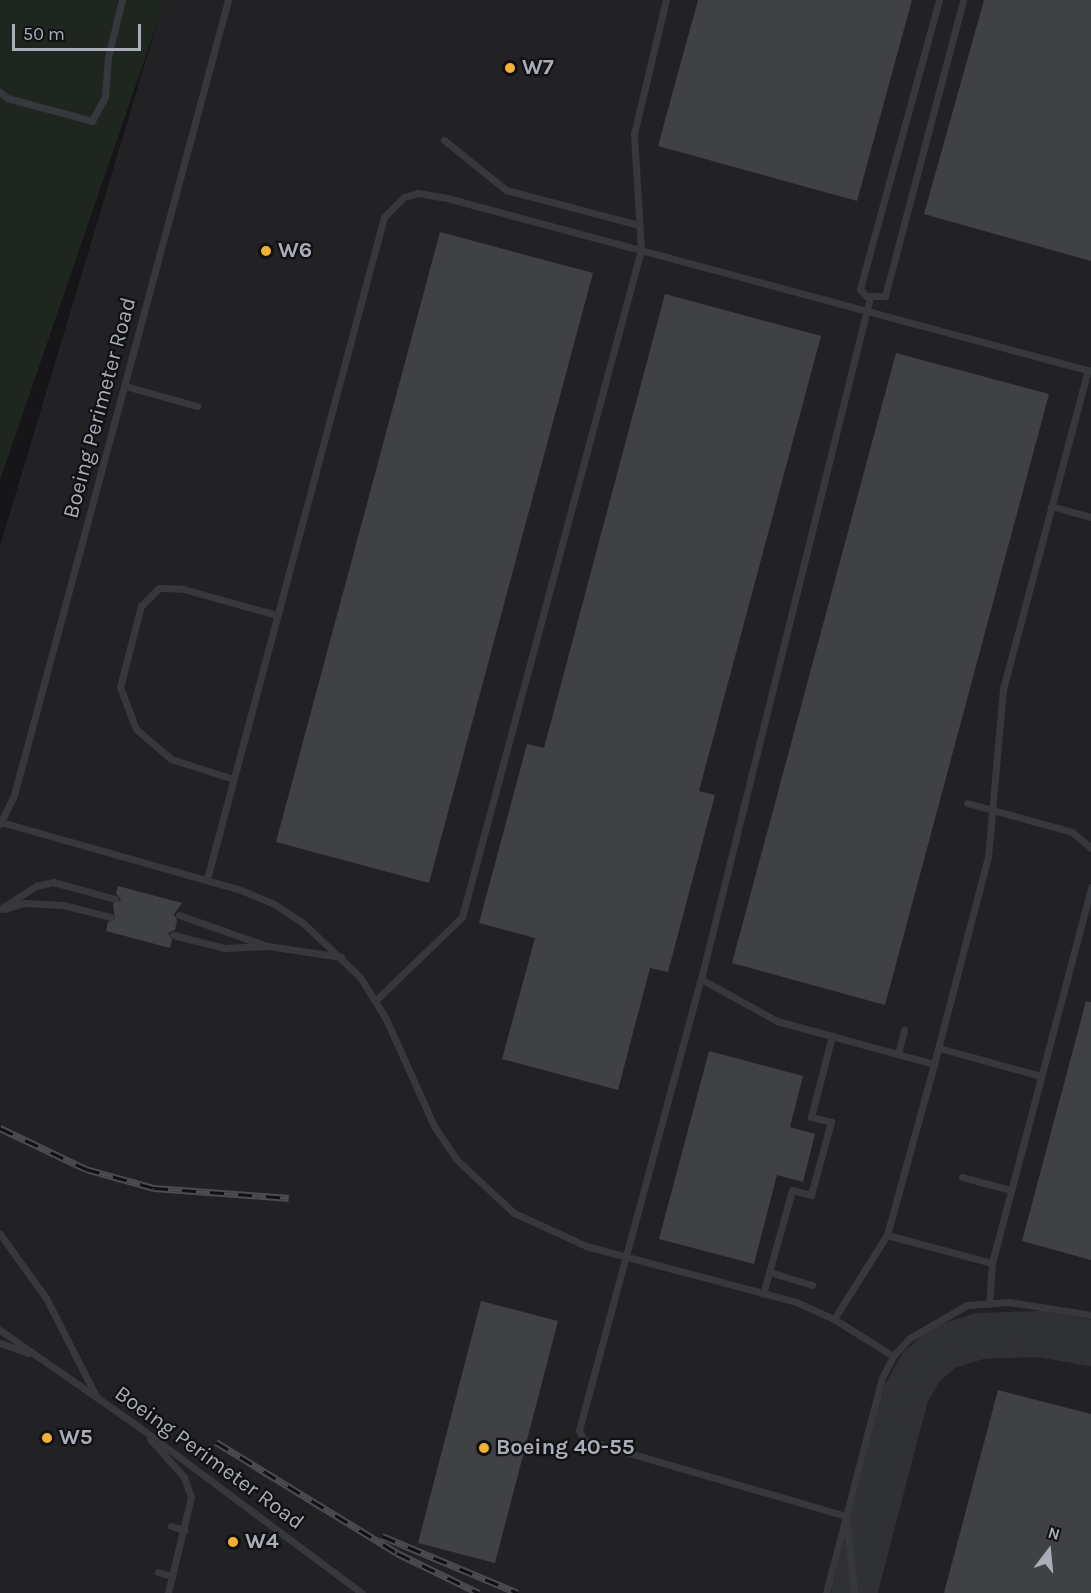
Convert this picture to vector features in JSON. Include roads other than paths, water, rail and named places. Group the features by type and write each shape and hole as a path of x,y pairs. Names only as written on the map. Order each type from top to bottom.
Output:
{"lane":[{"path":"0,92 7,98 92,121 105,96 108,57 122,0"},
{"name":"Boeing Perimeter Road","path":"0,823 14,795 228,0"},
{"path":"375,1001 462,917 641,250 634,134 666,0"},
{"path":"939,0 860,289 870,297 885,296 963,0"},
{"path":"444,140 506,190 639,225"},
{"path":"207,879 384,217 394,204 418,193 432,194 868,309 1089,371 1003,689 988,857 939,1048 887,1235 834,1319"},
{"path":"846,1516 584,1440 579,1430 701,979 870,297"},
{"path":"124,386 197,406"},
{"path":"1051,506 1091,517"},
{"path":"233,779 171,759 136,729 120,687 141,606 159,588 183,589 277,615"},
{"path":"967,803 1072,832 1091,848"},
{"path":"0,823 207,879 274,904 341,957 375,1001 434,1126 456,1159 513,1213 550,1232 626,1258 763,1294 834,1319 893,1356"},
{"path":"0,910 36,886 53,882 115,899"},
{"path":"989,1304 992,1263 1091,887"},
{"path":"0,910 24,903 43,904 110,917"},
{"path":"179,915 268,946 341,957"},
{"path":"173,935 225,948 268,946"},
{"path":"701,979 777,1021 934,1064"},
{"path":"898,1054 904,1030"},
{"path":"763,1294 792,1190 811,1195 831,1122 811,1117 832,1036"},
{"path":"939,1048 1041,1076"},
{"path":"962,1177 1011,1190"},
{"path":"0,1234 46,1298 96,1398"},
{"path":"887,1235 992,1263"},
{"path":"769,1272 812,1285"},
{"path":"826,1593 882,1378 893,1356 925,1326 967,1305 1008,1302 1091,1315"},
{"name":"Boeing Perimeter Road","path":"0,1330 139,1427 362,1593"},
{"name":"Boeing Perimeter Road","path":"0,1342 33,1355"},
{"path":"139,1427 184,1477 191,1497 168,1593"},
{"path":"846,1516 854,1593"},
{"path":"171,1526 184,1530"},
{"path":"158,1572 172,1576"}],"railway":[{"path":"0,1128 86,1169 154,1188 289,1198"},
{"path":"216,1442 397,1553 479,1593"},
{"path":"382,1536 518,1593"}],"place":[{"name":"W7","path":"510,68"},
{"name":"W6","path":"266,251"},
{"name":"W5","path":"47,1438"},
{"name":"Boeing 40-55","path":"484,1448"},
{"name":"W4","path":"233,1542"}]}
